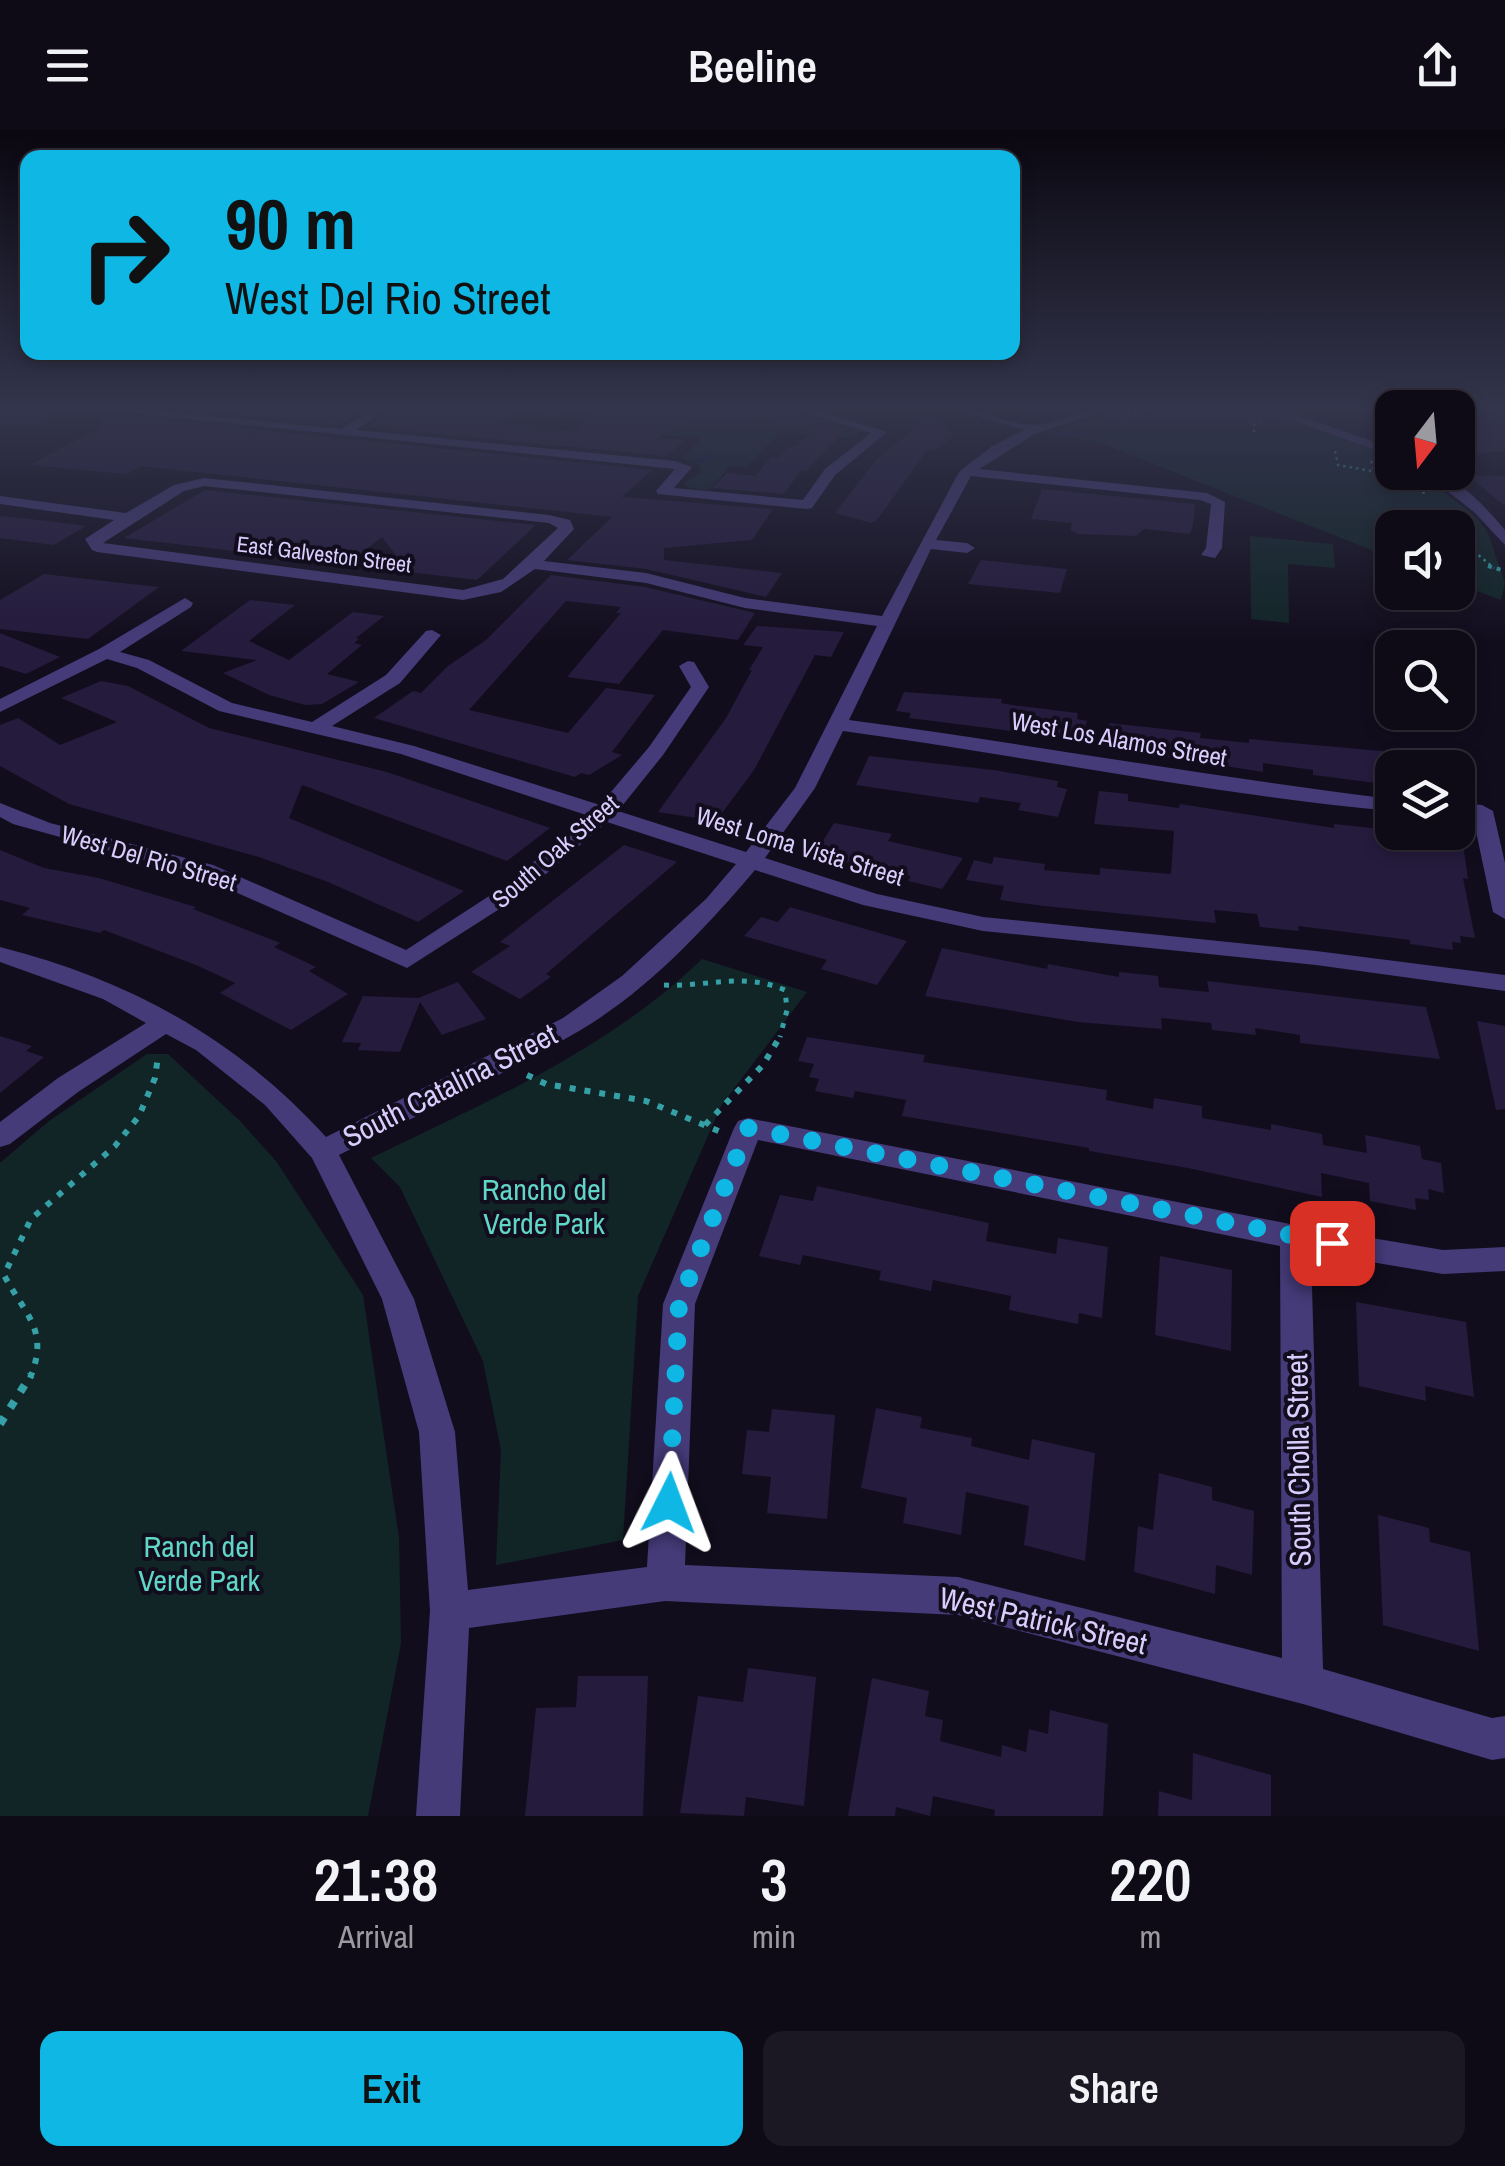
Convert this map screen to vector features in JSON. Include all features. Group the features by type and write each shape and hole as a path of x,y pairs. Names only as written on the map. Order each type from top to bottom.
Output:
{"street":[{"path":"0,500 128,518 184,487"},
{"path":"246,487 565,522 566,528 530,564"},
{"path":"666,487 663,490 808,505 820,487"},
{"name":"South Catalina Street","path":"438,1816 450,1611 437,1432 398,1299 322,1151 572,1024 676,944 752,862 792,810 959,487"},
{"path":"1114,487 1218,502 1210,555"},
{"path":"1454,490 1479,509 1505,540"},
{"name":"East Galveston Street","path":"128,518 93,539 97,546 462,595 504,588 530,564"},
{"path":"926,544 966,548"},
{"path":"530,564 646,578 745,603 888,622"},
{"path":"0,706 105,653 185,603"},
{"path":"314,729 394,679 432,635"},
{"name":"West Loma Vista Street","path":"105,653 143,664 226,707 407,750 872,900 983,924 1316,958 1505,983"},
{"name":"South Oak Street","path":"407,960 492,908 604,814 661,746 700,688 688,666"},
{"name":"West Los Alamos Street","path":"836,724 1016,748 1222,784 1375,802"},
{"name":"West Del Rio Street","path":"0,808 21,821 87,842 170,858 246,884 407,960"},
{"path":"1475,810 1482,811 1505,912"},
{"path":"0,954 49,968 177,1027 265,1090 322,1151"},
{"path":"0,1137 68,1086 177,1027"},
{"path":"665,1583 679,1304 745,1134 1443,1262 1505,1259"},
{"name":"South Cholla Street","path":"1296,1237 1304,1684"},
{"name":"West Patrick Street","path":"450,1611 665,1583 958,1596 1304,1684 1492,1739 1505,1737"}],"path":[{"path":"1414,487 1435,498"},
{"path":"1475,556 1488,566 1505,571"},
{"path":"631,982 686,987 745,976 785,990 786,1016 764,1065 705,1126"},
{"path":"0,1424 15,1406 36,1360 37,1331 4,1275 14,1248 28,1221 127,1136 149,1098 158,1052 177,1027"},
{"path":"503,1061 546,1084 646,1101 705,1126 745,1134"}],"green space":[{"path":"1211,487 1375,487 1375,490 1442,490 1467,510 1375,510 1375,551"},
{"path":"1475,516 1488,533 1505,583 1501,600 1475,590"},
{"path":"1250,536 1333,544 1335,568 1288,564 1289,623 1251,619"},
{"name":"Rancho del Verde Park","path":"702,959 807,992 721,1106 638,1296 623,1540 496,1565 501,1450 483,1361 400,1187 371,1158 587,1047 666,991"},
{"name":"Ranch del Verde Park","path":"147,1054 168,1054 239,1120 276,1161 363,1295 399,1538 401,1643 368,1816 0,1816 0,1163 49,1121"}],"building":[{"path":"332,487 633,487 622,497 773,509 752,540 664,548 664,560 782,573 766,597 646,569 567,560 612,517"},
{"path":"713,487 789,487 784,494"},
{"path":"855,487 901,487 871,523 835,513"},
{"path":"1481,487 1505,487 1505,506"},
{"path":"1042,489 1195,504 1193,525 1190,534 1144,529 1136,536 1078,534 1070,530 1072,523 1031,519"},
{"path":"205,490 536,525 477,580 409,572 382,537 347,564 124,538"},
{"path":"0,516 86,526 54,545 0,538"},
{"path":"981,560 1067,569 1060,593 968,584"},
{"path":"44,574 159,587 88,639 0,629 0,600"},
{"path":"551,575 645,587 755,613 738,640 663,630 619,684 567,677 621,613 616,613 621,607 566,601 469,710 568,733 606,688 655,695 612,752 622,755 589,775 581,773 575,777 374,718 413,691 421,693 448,666 486,640"},
{"path":"250,600 295,605 249,641 289,660 353,612 384,616 356,638 359,639 354,643 362,645 327,674 359,682 322,704 305,705 269,695 223,673 257,660 181,651"},
{"path":"757,626 844,632 831,657 815,655 754,770 716,821 658,812 726,718 752,670 763,647 743,645"},
{"path":"0,633 60,657 26,674 0,666"},
{"path":"101,681 128,686 209,728 387,772 550,828 507,861 302,785 289,818 464,891 418,922 259,857 69,804 0,766 0,725 18,718 60,745 117,722 61,698"},
{"path":"904,692 1002,699 1001,703 1078,713 1077,719 1087,721 1082,740 909,718 911,713 896,711"},
{"path":"1109,723 1201,733 1200,738 1375,750 1375,783 1313,775 1313,770 1263,763 1263,772 1105,747"},
{"path":"869,756 994,770 1058,781 1057,787 1067,789 1058,817 1018,810 1021,803 980,797 978,803 856,785"},
{"path":"1099,791 1128,794 1128,801 1179,808 1180,804 1334,828 1334,824 1375,828 1375,850 1464,850 1468,879 1463,878 1475,938 1460,936 1461,943 1452,942 1453,950 1410,944 1410,940 1298,926 1299,931 1260,927 1257,914 1214,910 1216,923 1044,906 1000,900 1004,886 966,880 974,860 992,864 994,857 1045,864 1044,870 1100,875 1100,868 1171,874 1174,831 1094,824"},
{"path":"834,823 892,834 888,841 963,858 942,889 908,881 911,876 838,861 844,851 820,846"},
{"path":"624,845 677,862 546,974 551,977 520,999 471,972 510,946 500,942"},
{"path":"0,850 44,868 99,878 196,907 193,909 280,943 274,947 316,967 309,971 348,994 291,1030 220,993 235,983 196,965 104,930 100,933 22,915 30,908 0,900"},
{"path":"790,907 907,941 877,985 821,969 827,960 744,936 761,917 778,922"},
{"path":"942,948 1047,969 1048,964 1119,977 1119,972 1158,976 1159,987 1209,992 1207,981 1426,1007 1440,1059 1300,1043 1300,1035 1255,1028 1256,1035 1212,1030 1211,1023 1161,1018 1162,1029 1078,1022 925,996"},
{"path":"458,982 486,1019 442,1035 420,1002 400,1052 358,1050 361,1043 342,1042 363,996 418,998"},
{"path":"1477,1021 1505,1026 1505,1109 1496,1110"},
{"path":"0,1036 32,1046 26,1051 44,1057 0,1093"},
{"path":"807,1037 925,1055 923,1062 1107,1090 1106,1100 1153,1109 1154,1098 1202,1106 1202,1118 1271,1130 1271,1124 1322,1134 1323,1145 1367,1153 1365,1135 1420,1146 1422,1159 1441,1163 1444,1193 1428,1189 1429,1200 1415,1198 1416,1210 1370,1201 1369,1183 1321,1173 1322,1197 1089,1148 902,1116 906,1100 855,1091 853,1098 815,1091 819,1079 809,1077 814,1064 798,1061"},
{"path":"817,1186 989,1223 986,1241 1056,1254 1058,1238 1108,1247 1102,1318 1079,1313 1078,1324 1009,1310 1011,1296 933,1280 931,1291 879,1280 881,1271 803,1255 800,1265 759,1256 780,1195 813,1201"},
{"path":"1160,1256 1232,1270 1231,1351 1155,1335"},
{"path":"1356,1302 1466,1322 1474,1397 1425,1386 1426,1401 1359,1386"},
{"path":"876,1408 922,1417 920,1428 972,1438 971,1446 1029,1460 1032,1439 1095,1453 1085,1561 1024,1545 1029,1506 966,1492 961,1535 903,1523 907,1498 861,1488"},
{"path":"772,1409 835,1415 827,1519 767,1513 771,1477 742,1474 747,1430 769,1432"},
{"path":"1159,1473 1212,1487 1212,1500 1254,1511 1252,1575 1216,1565 1215,1594 1134,1572 1138,1526 1153,1530"},
{"path":"1378,1515 1429,1528 1430,1542 1470,1552 1479,1651 1383,1625"},
{"path":"748,1668 816,1677 804,1806 746,1797 744,1816 680,1813 698,1696 743,1702"},
{"path":"578,1676 648,1676 643,1816 525,1816 536,1708 576,1707"},
{"path":"872,1678 929,1691 925,1716 943,1720 940,1741 1001,1757 1002,1745 1026,1752 1029,1729 1048,1734 1050,1710 1108,1724 1103,1816 994,1816 995,1810 933,1796 930,1816 896,1807 895,1816 848,1816"},
{"path":"1193,1753 1271,1775 1271,1816 1158,1816 1159,1791 1192,1800"}],"route":[{"path":"669,1503 679,1304 748,1128 1332,1243"}]}
